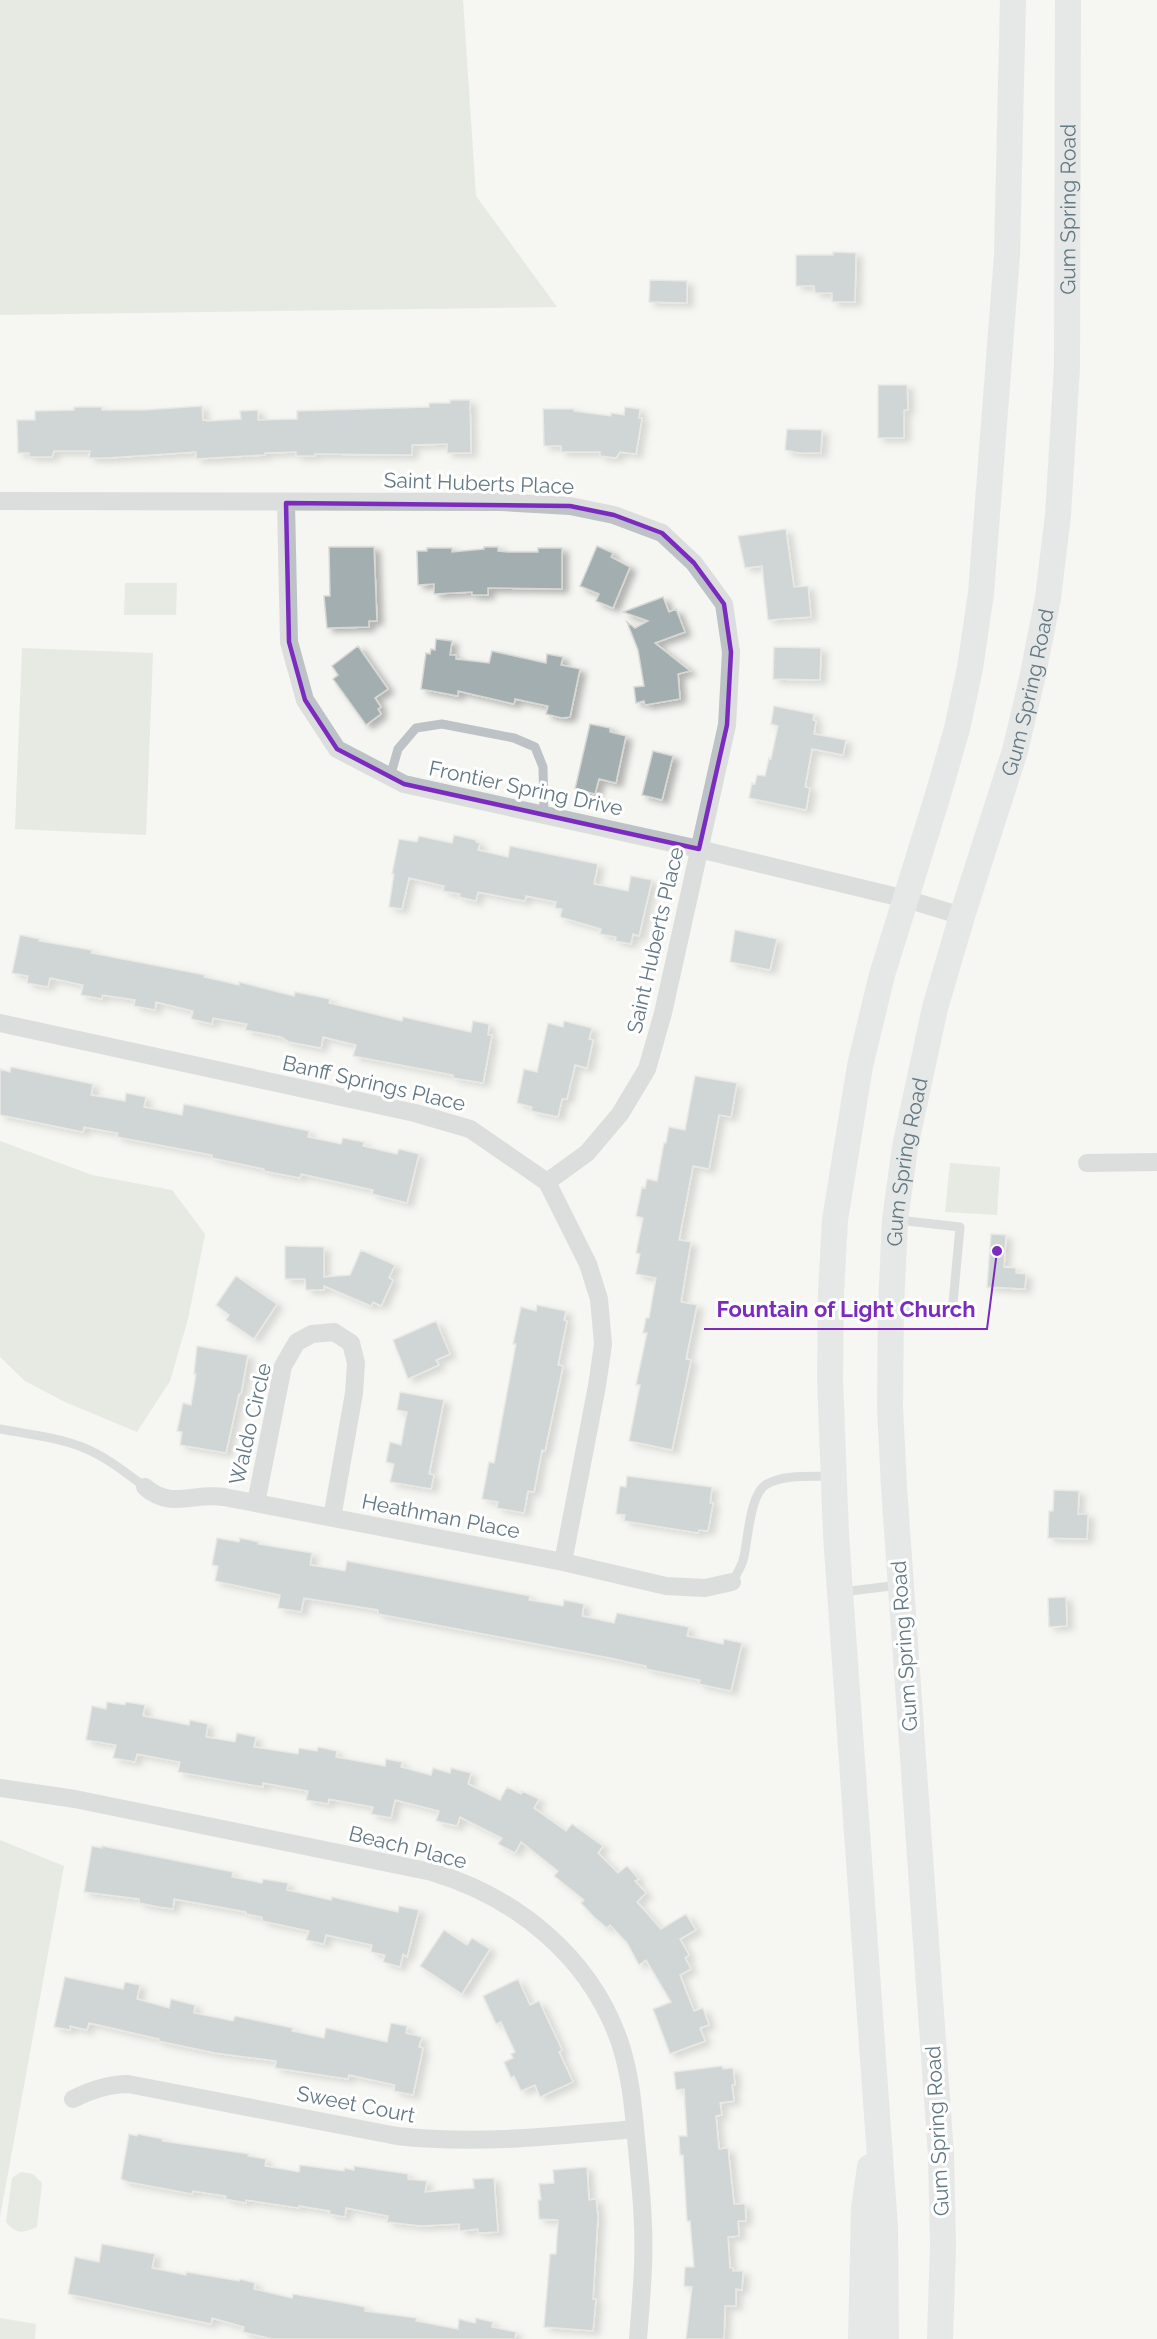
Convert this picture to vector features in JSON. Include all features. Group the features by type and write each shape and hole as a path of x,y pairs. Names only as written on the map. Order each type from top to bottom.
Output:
{"main road":[{"path":"886,2339 885,2228 840,1592 830,1368 831,1292 835,1220 860,1066 882,975 957,729 970,668 981,593 1007,255 1013,0"},
{"name":"Gum Spring Road","path":"940,2339 943,2245 941,2155 899,1585 890,1407 895,1220 905,1147 936,1008 962,916 1015,751 1048,598 1058,515 1067,367 1068,0"},
{"path":"861,2339 864,2209 878,2119"}],"street":[{"name":"Saint Huberts Place","path":"0,501 501,502 570,506 614,514 662,533 694,563 724,604 731,651 727,725 663,1013 646,1069 620,1114 587,1153 547,1182"},
{"name":"Frontier Spring Drive","path":"286,503 289,642 305,700 337,749 404,784 699,849 906,898 962,916"},
{"name":"Banff Springs Place","path":"0,1023 415,1113 470,1129 547,1182 588,1263 598,1299 603,1344 563,1562"},
{"path":"1086,1163 1157,1162"},
{"name":"Waldo Circle","path":"256,1503 283,1366 297,1342 312,1334 334,1332 351,1343 356,1363 354,1393 332,1518"},
{"name":"Heathman Place","path":"145,1487 159,1497 170,1500 214,1495 563,1562 666,1586 705,1588 732,1582"},
{"name":"Beach Place","path":"0,1788 75,1799 432,1872 464,1881 491,1894 523,1915 557,1944 577,1967 599,2001 618,2038 626,2061 643,2221 643,2265 638,2339"},
{"name":"Sweet Court","path":"73,2099 93,2089 114,2084 128,2084 427,2140 458,2141 635,2129"}],"lane":[{"path":"390,777 398,749 416,728 442,724 514,738 535,747 543,767 544,815"},
{"path":"891,1307 951,1314 960,1227 895,1220"},
{"path":"0,1429 66,1442 84,1448 114,1465 145,1487"},
{"path":"732,1582 744,1559 754,1503 762,1488 780,1480 834,1476"},
{"path":"840,1592 899,1585"}],"highlighted area":[{"path":"286,503 570,506 614,515 662,533 694,563 724,604 731,652 727,725 699,849 404,784 337,749 305,700 289,642"}],"shaded area":[{"path":"0,0 463,0 476,196 557,307 0,315"},
{"path":"125,583 177,583 176,615 124,615"},
{"path":"22,648 153,653 146,835 15,829"},
{"path":"0,1141 92,1175 172,1190 205,1234 188,1319 170,1381 137,1432 65,1402 25,1381 0,1357"},
{"path":"950,1163 1000,1167 997,1215 945,1212"},
{"path":"0,1840 64,1866 0,2217"},
{"path":"21,2172 33,2174 42,2183 37,2227 20,2232 6,2222 12,2178"},
{"path":"0,2318 36,2324 35,2339 0,2339"}],"building":[{"path":"833,252 856,253 855,302 832,302 832,293 815,293 814,286 796,286 796,255 833,255"},
{"path":"650,280 687,281 687,303 649,302"},
{"path":"878,385 907,385 908,410 904,410 904,438 878,438"},
{"path":"450,400 470,400 471,453 447,453 447,444 412,445 412,455 315,454 315,456 296,456 296,452 196,459 196,452 108,458 89,458 90,451 54,451 52,457 29,457 29,453 18,453 17,420 35,420 35,411 74,410 74,407 144,410 202,406 203,420 209,421 241,419 240,411 258,410 258,420 297,419 297,411 429,407 429,403 450,403"},
{"path":"625,407 640,409 639,418 642,418 636,454 620,452 616,458 600,456 600,452 561,452 561,446 544,446 543,409 574,409 574,411 611,416 611,413 624,415"},
{"path":"787,429 822,430 821,453 799,453 785,450"},
{"path":"786,529 794,587 808,586 811,617 768,620 762,566 745,568 738,536"},
{"path":"597,546 613,553 611,557 630,567 613,608 596,601 599,594 580,586"},
{"path":"329,547 374,547 377,621 369,621 369,627 327,628 324,596 330,596"},
{"path":"484,547 498,547 498,551 508,552 538,552 538,548 562,548 562,589 488,588 488,595 472,595 472,592 434,594 434,584 418,585 417,551 427,551 427,548 452,548 452,552 484,549"},
{"path":"663,597 669,612 676,609 685,632 655,643 690,671 678,674 680,699 645,705 644,701 636,703 634,687 644,686 638,650 627,622 635,628 648,621 623,612"},
{"path":"436,639 452,641 450,655 456,655 456,659 489,663 492,651 546,663 547,654 563,657 561,665 580,669 570,717 562,718 546,714 548,706 515,699 514,704 458,691 458,696 421,689 426,653 430,654 431,649 435,650"},
{"path":"358,646 388,689 375,698 381,707 378,709 381,714 366,725 333,679 338,675 332,666"},
{"path":"774,647 821,648 820,680 773,679"},
{"path":"774,706 814,714 813,720 816,721 814,734 846,740 843,755 812,749 805,787 810,788 806,810 749,798 752,783 755,784 757,775 765,776 769,758 771,759 778,726 771,724"},
{"path":"590,724 610,728 610,732 626,736 616,783 599,779 595,794 575,789"},
{"path":"653,751 673,756 662,800 642,795"},
{"path":"454,835 476,840 480,843 478,850 508,857 510,846 598,864 594,884 628,891 631,876 652,880 639,936 633,934 631,944 615,941 616,937 600,934 601,929 560,917 562,909 555,908 556,902 526,896 525,901 478,892 476,901 459,897 460,894 443,891 444,886 409,878 402,909 389,907 394,874 392,874 399,839 417,842 419,836 452,843"},
{"path":"735,930 777,939 770,970 730,962"},
{"path":"20,935 40,939 39,941 92,950 91,953 205,975 204,977 239,985 239,982 294,996 295,992 330,999 329,1003 402,1021 403,1017 471,1032 473,1021 489,1024 488,1035 492,1035 483,1083 353,1056 356,1045 323,1037 321,1048 245,1030 247,1024 213,1018 212,1024 191,1019 193,1011 156,1002 155,1010 134,1006 135,1000 102,995 102,999 81,995 83,985 50,978 48,987 27,983 28,976 12,973"},
{"path":"564,1021 592,1028 589,1039 593,1040 587,1068 575,1065 567,1099 562,1099 558,1117 531,1111 532,1107 517,1103 524,1069 537,1072 548,1023 563,1027"},
{"path":"11,1067 93,1084 91,1095 125,1101 126,1093 146,1097 144,1107 182,1115 184,1104 309,1131 308,1137 341,1144 343,1138 364,1142 363,1146 397,1154 399,1149 419,1154 407,1203 372,1194 373,1190 301,1174 300,1178 264,1171 264,1169 212,1158 212,1155 117,1137 118,1133 84,1127 83,1132 0,1115 0,1069 10,1072"},
{"path":"695,1076 737,1083 731,1117 719,1115 709,1169 693,1166 679,1240 691,1242 681,1302 697,1305 686,1359 691,1360 672,1450 629,1441 640,1385 636,1385 647,1333 643,1333 646,1318 649,1318 656,1278 636,1274 640,1254 636,1253 643,1218 636,1216 642,1187 645,1188 647,1179 657,1181 669,1127 685,1130"},
{"path":"991,1234 1006,1235 1004,1267 1016,1268 1016,1273 1026,1274 1025,1289 987,1287"},
{"path":"285,1246 324,1247 324,1277 350,1275 361,1250 395,1265 389,1278 393,1280 381,1306 373,1302 371,1306 324,1286 324,1290 306,1290 305,1279 285,1279"},
{"path":"236,1276 277,1304 254,1339 226,1320 229,1315 216,1305"},
{"path":"537,1305 566,1311 564,1320 567,1321 558,1365 563,1366 545,1451 542,1450 534,1492 528,1491 524,1513 497,1508 498,1502 482,1499 489,1462 494,1463 521,1307 536,1311"},
{"path":"436,1321 450,1354 436,1360 439,1365 408,1379 393,1340"},
{"path":"197,1346 248,1355 226,1453 180,1445 182,1432 177,1431 183,1403 191,1405 196,1374 194,1374"},
{"path":"400,1392 444,1400 429,1474 434,1475 431,1489 390,1482 394,1464 386,1462 390,1442 401,1445 407,1412 397,1410"},
{"path":"627,1476 712,1487 710,1503 713,1503 708,1531 699,1530 698,1533 624,1521 625,1515 616,1514 620,1486 626,1487"},
{"path":"1054,1490 1079,1491 1078,1514 1088,1514 1087,1539 1048,1538 1049,1511 1053,1511"},
{"path":"217,1538 239,1542 240,1538 259,1542 258,1544 312,1553 310,1565 345,1571 347,1561 530,1596 529,1600 563,1606 564,1600 584,1604 582,1616 614,1623 617,1613 689,1627 687,1636 723,1644 724,1639 742,1643 731,1691 699,1684 700,1680 646,1669 646,1666 378,1614 378,1610 304,1598 301,1612 278,1608 280,1595 215,1581 218,1566 212,1565"},
{"path":"1066,1597 1067,1626 1049,1627 1048,1598"},
{"path":"107,1702 145,1705 143,1716 189,1725 190,1720 208,1724 206,1737 235,1742 237,1733 256,1737 254,1747 298,1754 299,1748 317,1751 318,1747 337,1751 336,1757 385,1766 386,1759 402,1762 401,1767 431,1775 433,1768 450,1773 451,1768 471,1773 468,1784 500,1800 507,1787 539,1799 534,1808 566,1831 572,1824 603,1846 598,1853 618,1873 627,1866 639,1879 635,1881 646,1893 637,1902 661,1929 686,1914 696,1930 680,1939 689,1955 685,1958 691,1969 680,1975 694,2011 703,2008 709,2025 700,2028 705,2041 670,2054 653,2009 671,2002 646,1960 639,1965 627,1943 610,1925 607,1928 594,1917 581,1903 584,1900 554,1876 558,1871 521,1842 515,1853 498,1844 502,1838 460,1817 457,1826 436,1821 439,1811 395,1800 391,1818 371,1814 373,1807 329,1799 328,1804 306,1800 308,1791 263,1783 263,1787 178,1772 180,1762 137,1754 135,1762 113,1758 116,1745 86,1740 92,1706 106,1709"},
{"path":"92,1846 102,1848 102,1846 233,1872 232,1877 262,1883 263,1879 288,1883 287,1890 331,1900 332,1897 398,1912 399,1906 419,1910 407,1957 403,1954 400,1967 383,1962 385,1955 371,1952 372,1945 326,1935 324,1944 306,1940 309,1931 262,1921 262,1917 246,1914 246,1912 174,1899 173,1909 139,1903 139,1899 84,1892"},
{"path":"444,1930 467,1945 472,1938 490,1949 462,1994 420,1966"},
{"path":"65,1977 123,1989 125,1982 140,1985 137,1999 169,2008 171,1999 195,2005 194,2013 233,2021 235,2016 293,2028 292,2031 324,2038 326,2028 387,2042 391,2023 407,2026 406,2033 422,2037 419,2047 423,2048 413,2095 394,2091 395,2085 349,2075 348,2079 275,2068 276,2061 215,2053 89,2023 87,2030 70,2026 70,2030 54,2027"},
{"path":"518,1979 530,2005 539,2001 562,2050 559,2052 573,2082 540,2097 535,2085 521,2091 514,2076 511,2078 504,2062 513,2058 511,2054 515,2052 501,2022 496,2024 483,1996"},
{"path":"722,2066 723,2069 733,2068 735,2085 732,2085 734,2101 720,2103 722,2115 716,2116 719,2149 728,2148 734,2204 745,2204 746,2221 738,2221 739,2236 728,2237 730,2268 733,2268 733,2271 743,2271 742,2290 736,2289 736,2306 725,2306 724,2339 686,2339 692,2287 684,2286 685,2267 694,2267 690,2221 687,2221 683,2155 680,2155 679,2136 687,2136 684,2089 676,2090 674,2072"},
{"path":"129,2134 249,2154 248,2156 266,2159 265,2166 299,2172 300,2165 344,2171 344,2168 354,2170 354,2166 408,2174 408,2179 427,2181 425,2192 474,2188 473,2179 494,2178 498,2232 478,2233 478,2229 460,2231 459,2224 421,2226 387,2222 388,2216 346,2208 345,2217 329,2214 330,2211 299,2206 299,2208 246,2200 246,2203 225,2199 226,2196 193,2191 192,2194 128,2182 121,2179"},
{"path":"587,2167 589,2200 596,2199 598,2217 593,2331 544,2327 550,2254 556,2254 558,2220 539,2219 538,2200 541,2200 539,2184 554,2183 553,2170"},
{"path":"102,2244 155,2254 152,2268 186,2275 186,2272 239,2281 240,2279 255,2283 254,2289 292,2298 293,2294 345,2303 365,2307 365,2311 417,2318 416,2321 458,2329 459,2319 475,2323 476,2318 493,2322 492,2327 516,2332 515,2339 272,2339 243,2332 244,2327 212,2318 211,2324 68,2294 75,2257 99,2262"}],"place":[{"name":"Fountain of Light Church","path":"997,1251"}]}
